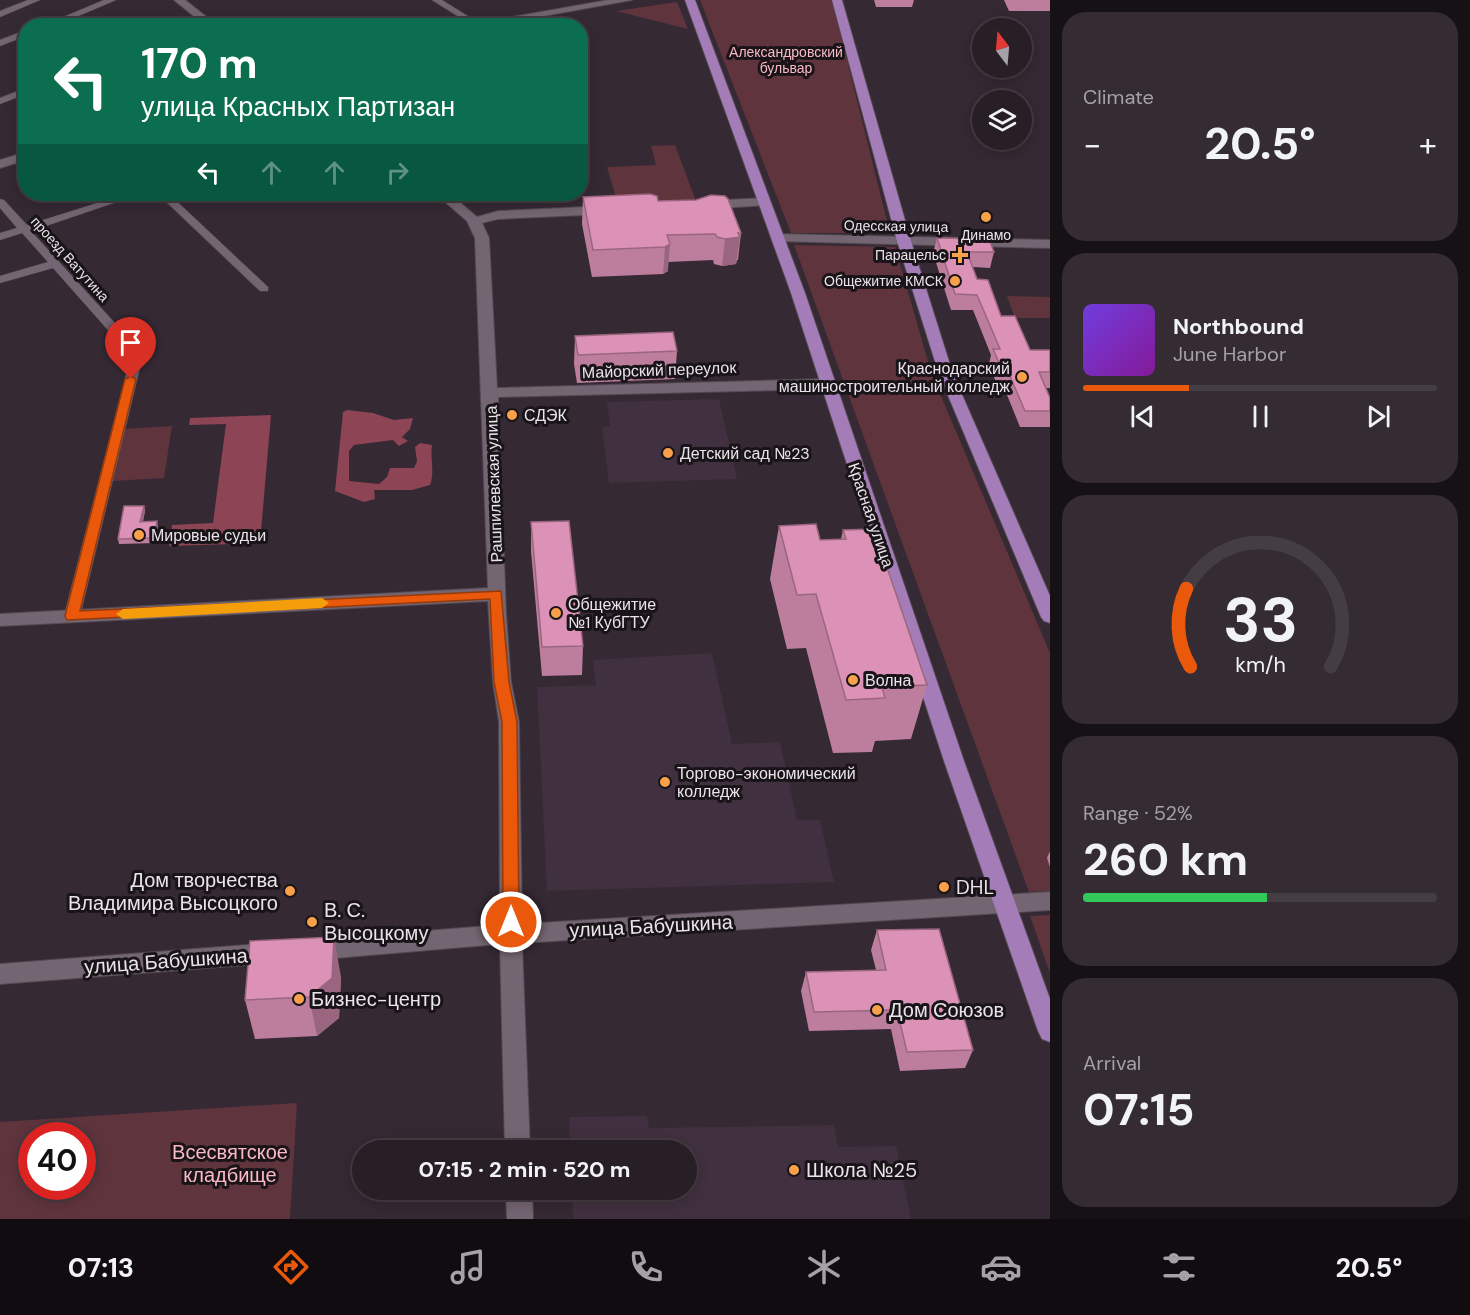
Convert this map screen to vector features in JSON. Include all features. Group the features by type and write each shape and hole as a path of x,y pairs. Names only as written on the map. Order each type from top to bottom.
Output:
{"main road":[{"name":"Красная улица","path":"690,0 778,238 950,750 1050,1032"},
{"path":"837,0 904,241 946,374 1050,617"}],"street":[{"path":"0,14 36,0"},
{"path":"66,18 112,0"},
{"path":"179,0 203,18"},
{"path":"436,0 462,18"},
{"path":"510,18 627,0"},
{"path":"0,43 18,36"},
{"path":"0,101 18,94"},
{"path":"0,164 18,158"},
{"path":"0,237 113,201"},
{"path":"171,201 264,290"},
{"path":"451,201 476,221 498,215 621,209"},
{"name":"проезд Ватутина","path":"0,202 119,335 136,359 72,616"},
{"path":"697,206 764,202"},
{"name":"Рашпилевская улица","path":"476,221 482,238 491,393 496,594 502,682 509,722 511,934 518,1140"},
{"name":"Одесская улица","path":"778,238 1050,244"},
{"path":"0,280 56,263"},
{"name":"Майорский переулок","path":"491,393 827,384"},
{"path":"0,620 496,594"},
{"name":"улица Бабушкина","path":"0,974 511,934 1050,901"},
{"path":"519,1200 520,1219"}],"shaded area":[{"name":"Детский сад №23","path":"719,399 737,479 609,483 602,427 610,426 607,402"},
{"path":"347,410 373,413 394,420 413,418 410,429 402,437 408,441 399,446 393,440 354,445 349,451 349,481 379,484 387,477 390,468 414,468 417,461 415,447 420,443 432,445 430,485 412,490 374,490 375,499 364,502 335,491 343,412"},
{"path":"271,415 260,543 169,546 172,525 213,523 226,424 189,425 190,418"},
{"name":"Торгово-экономический колледж","path":"712,653 732,744 780,742 797,820 820,820 834,882 547,891 537,687 596,685 593,660"},
{"name":"Школа №25","path":"647,1116 649,1128 834,1125 838,1147 896,1146 911,1219 573,1219 572,1200 697,1200 697,1140 570,1140 569,1117"}],"green space":[{"name":"Александровский бульвар","path":"700,0 832,0 890,233 791,233"},
{"path":"677,2 688,29 616,11"},
{"path":"675,145 696,201 618,204 607,167 656,165 651,146"},
{"path":"794,245 895,247 932,375 1050,653 1050,891 1029,892"},
{"path":"1007,296 1050,297 1050,318 1015,318"},
{"path":"172,426 164,478 113,481 123,429"},
{"path":"1050,915 1050,973 1030,916"},
{"name":"Всесвятское кладбище","path":"297,1103 290,1219 0,1219 0,1122"}],"building":[{"path":"650,194 657,196 658,201 696,200 711,195 725,196 741,233 738,233 740,237 725,239 715,234 667,235 670,244 665,247 593,250 584,201 588,201 588,197"},
{"path":"937,238 989,239 994,252 967,252 977,279 988,280 1001,316 1015,316 1030,350 1050,350 1050,372 1039,372 1050,398 1050,411 1025,411 1009,374 1004,374 993,349 1000,349 977,295 955,294"},
{"path":"673,332 677,351 578,355 575,336"},
{"name":"Мировые судьи","path":"124,506 144,506 140,522 157,521 154,538 118,539"},
{"name":"Общежитие №1 КубГТУ","path":"569,521 583,646 542,647 531,522"},
{"path":"816,524 820,540 846,539 843,530 874,529 927,685 882,687 885,698 846,700 816,594 797,595 779,526"},
{"name":"Дом Союзов","path":"939,929 973,1050 907,1052 897,1010 814,1012 806,972 886,970 877,930"},
{"path":"334,937 332,978 309,997 245,1000 250,941"}],"slow traffic":[{"path":"123,614 322,603"}],"place":[{"name":"Динамо","path":"986,217"},
{"name":"Парацельс","path":"960,255"},
{"name":"Общежитие КМСК","path":"955,281"},
{"name":"Краснодарский машиностроительный колледж","path":"1022,377"},
{"name":"СДЭК","path":"512,415"},
{"name":"Детский сад №23","path":"668,453"},
{"name":"Мировые судьи","path":"139,535"},
{"name":"Общежитие №1 КубГТУ","path":"556,613"},
{"name":"Волна","path":"853,680"},
{"name":"Торгово-экономический колледж","path":"665,782"},
{"name":"DHL","path":"944,887"},
{"name":"Дом творчества Владимира Высоцкого","path":"290,891"},
{"name":"В. С. Высоцкому","path":"312,922"},
{"name":"Бизнес-центр","path":"299,999"},
{"name":"Дом Союзов","path":"877,1010"},
{"name":"Школа №25","path":"794,1170"}],"route":[{"path":"131,379 72,616 496,594 502,682 509,722 511,922"}]}
